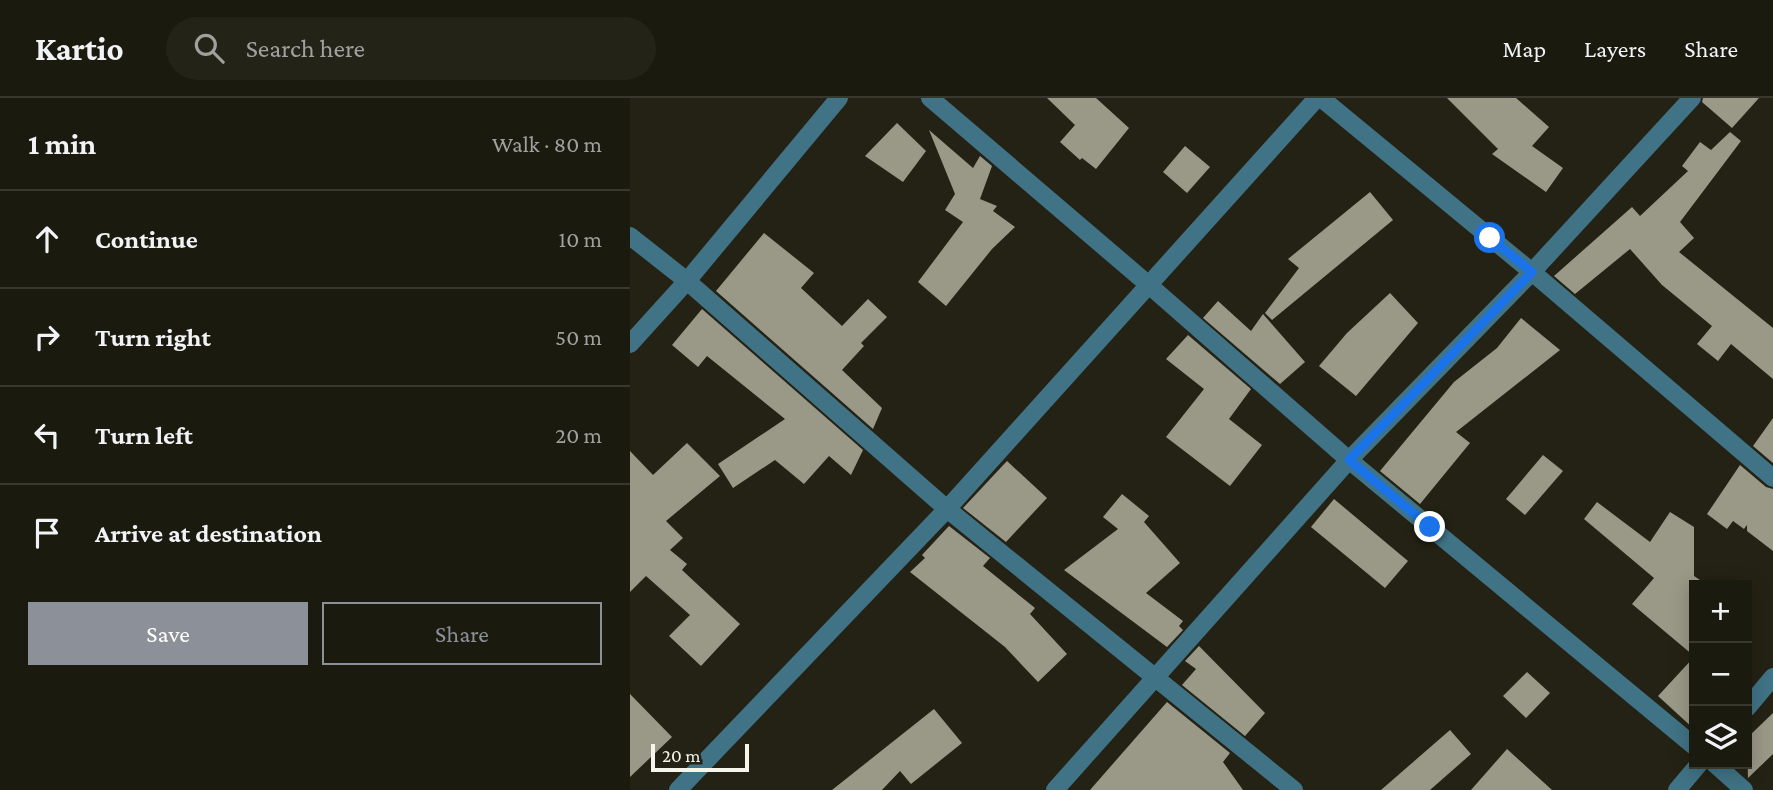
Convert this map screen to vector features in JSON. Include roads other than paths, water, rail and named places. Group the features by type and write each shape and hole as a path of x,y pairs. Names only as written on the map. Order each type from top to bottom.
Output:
{"street":[{"path":"630,344 687,281 839,98"},
{"path":"930,98 1349,460 1689,742"},
{"path":"678,790 947,509 1319,98 1532,272 1773,478"},
{"path":"1055,790 1349,460 1532,272 1692,98"},
{"path":"630,236 687,281 947,509 1294,790"},
{"path":"1749,706 1773,677"},
{"path":"1676,790 1695,769"},
{"path":"1721,769 1744,790"}]}
